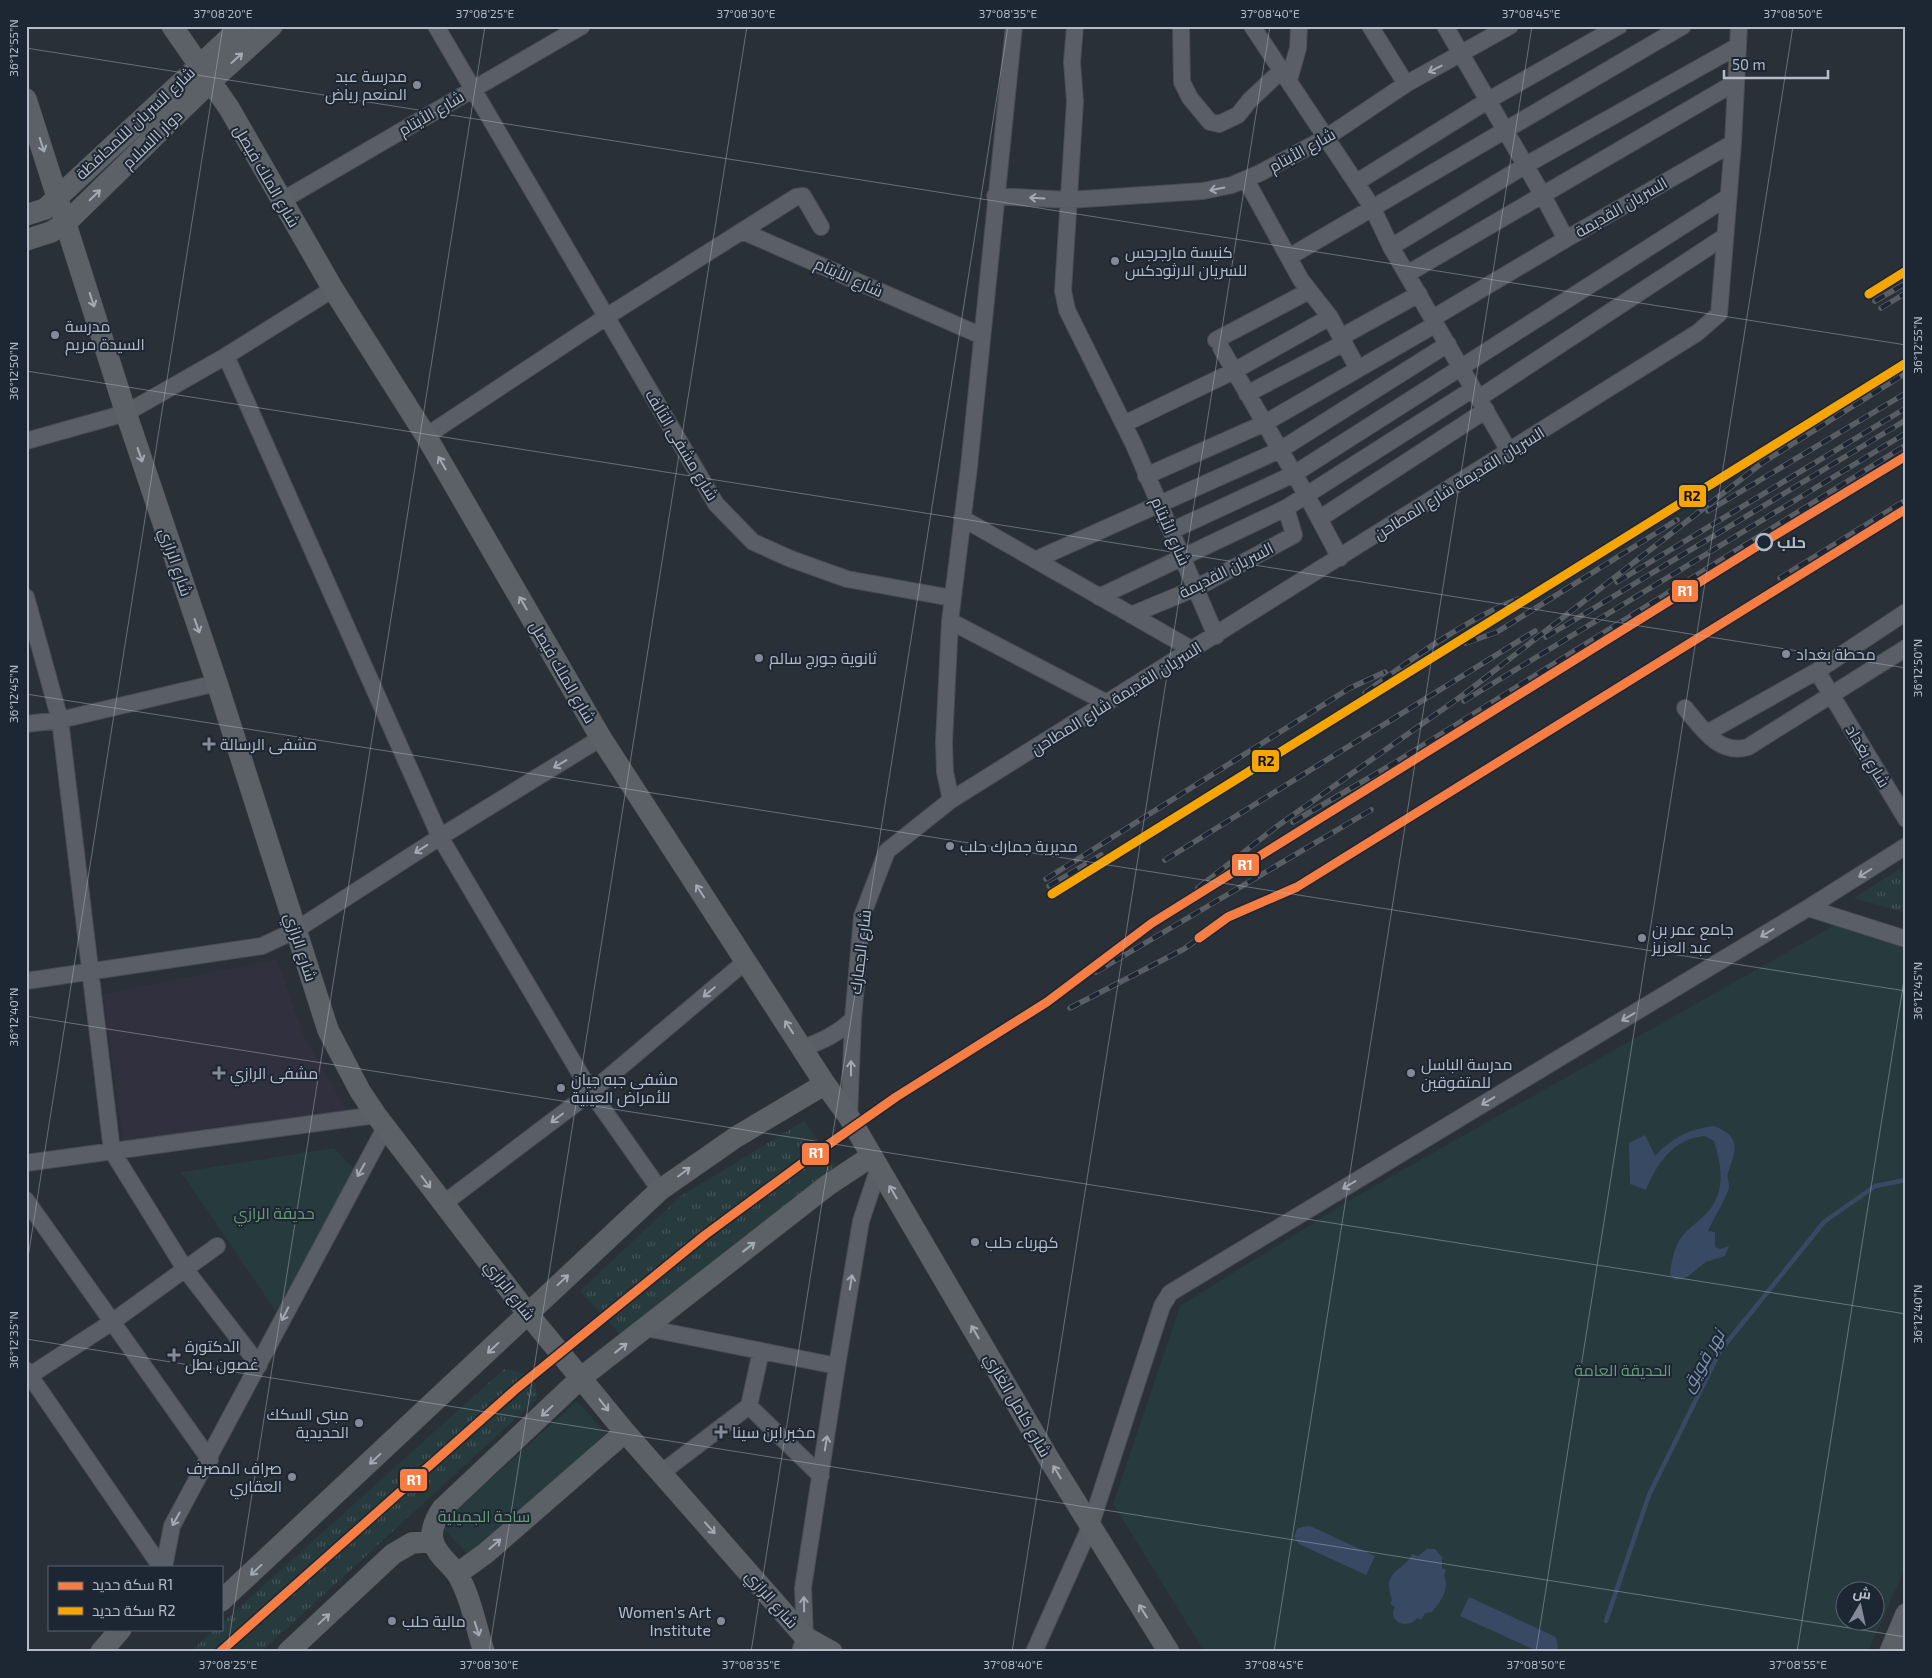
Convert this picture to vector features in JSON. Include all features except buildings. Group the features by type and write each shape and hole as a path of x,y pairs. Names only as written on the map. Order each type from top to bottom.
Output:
{"main road":[{"name":"شارع الملك فيصل","path":"172,26 203,74 229,108 333,289 426,436 601,738 876,1161"},
{"name":"شارع السريان لللمحافظة","path":"26,215 45,209 203,74 242,26"},
{"name":"دوار االسلام","path":"26,240 51,232 67,222 203,74 272,26"},
{"name":"شارع الرازي","path":"26,99 67,222 126,413 217,683 328,1030 360,1091 380,1122 528,1314 802,1645 832,1652"},
{"path":"222,1600 660,1190 729,1141 825,1084"},
{"name":"شارع كامل الغازي","path":"876,1161 1090,1527 1168,1652"},
{"path":"484,1652 457,1574 441,1557 433,1542 435,1521 442,1509 582,1377 828,1186 876,1161"},
{"path":"457,1574 486,1553 625,1432"},
{"path":"288,1652 392,1554 412,1543 433,1542"},
{"path":"1890,1652 1906,1614"},
{"path":"101,1652 120,1630"}],"street":[{"name":"شارع مشفى التآلف","path":"436,26 716,504 753,542 791,560 847,579 952,598"},
{"name":"شارع الأيتام","path":"281,201 582,26"},
{"path":"951,800 945,772 944,742 950,621 1014,26"},
{"name":"شارع الأيتام","path":"1075,26 1072,62 1075,101 1063,291 1067,310 1124,424 1216,636"},
{"path":"1252,26 1357,182 1372,207 1391,247 1509,451"},
{"path":"1181,27 1182,82 1190,98 1210,122 1219,124 1238,115 1250,100 1285,75 1298,48 1299,26"},
{"path":"1370,26 1406,84"},
{"name":"السريان القديمة","path":"1445,26 1460,56 1542,194 1566,240 1733,143"},
{"name":"شارع الأيتام","path":"995,196 1069,200 1203,191 1246,180 1327,138 1406,84 1460,56 1510,26"},
{"path":"1357,182 1487,101 1619,26"},
{"path":"1289,257 1683,26"},
{"name":"السريان القديمة شارع المطاحن","path":"951,800 1216,636 1697,333 1719,314 1733,143 1739,26"},
{"path":"1391,247 1526,166 1738,46"},
{"path":"1407,274 1736,82"},
{"path":"1246,180 1309,291 1330,317 1358,369"},
{"path":"426,436 606,317 796,197 803,196 821,227"},
{"path":"1171,530 1294,474 1728,197"},
{"name":"شارع الأيتام","path":"742,231 982,336"},
{"path":"1320,519 1480,399 1724,237"},
{"path":"1146,476 1265,423 1358,369 1566,240"},
{"path":"26,441 126,413 226,356 333,289"},
{"path":"1309,291 1218,344 1307,496 1340,558"},
{"path":"1247,394 1419,294"},
{"path":"1124,424 1234,371 1330,317"},
{"path":"1035,560 1280,450 1448,344"},
{"path":"226,356 440,837 591,1092 660,1190"},
{"name":"السريان القديمة","path":"1099,597 1286,508 1480,399"},
{"name":"السريان القديمة","path":"1131,615 1196,588 1294,535 1286,508"},
{"path":"962,518 1192,650"},
{"path":"26,597 60,720 112,1151 185,1269 259,1365"},
{"path":"1707,734 1817,671 1906,612"},
{"path":"950,621 1107,703"},
{"path":"1685,708 1718,744 1729,749 1739,750 1906,648"},
{"name":"شارع بغداد","path":"1817,671 1906,819"},
{"path":"26,724 60,720 217,683"},
{"path":"26,982 262,946 296,930 440,837 601,738"},
{"name":"شارع الجمارك","path":"853,1019 862,916 887,851 951,800"},
{"path":"1034,1652 1090,1527 1162,1306 1170,1293 1808,908 1906,846"},
{"path":"1808,908 1906,939"},
{"path":"443,1204 591,1092 746,961"},
{"path":"803,1048 826,1040 844,1029 853,1019"},
{"path":"849,1117 853,1019"},
{"path":"26,1163 112,1151 380,1122"},
{"path":"163,1566 172,1526 210,1460 259,1365 380,1122"},
{"path":"802,1645 803,1588 820,1476 862,1221 876,1161"},
{"path":"26,1200 210,1460"},
{"path":"162,1566 27,1374 112,1322 217,1246"},
{"path":"646,1328 837,1366"},
{"path":"661,1473 749,1406 761,1351"},
{"path":"749,1406 820,1476"}],"shaded area":[{"name":"مشفى الرازي","path":"277,959 303,1034 348,1113 230,1125 123,1142 103,994"}],"green space":[{"path":"1900,869 1906,877 1906,913 1854,898"},
{"name":"الحديقة العامة","path":"1835,925 1906,946 1906,1566 1884,1616 1884,1580 1834,1580 1834,1630 1878,1630 1868,1652 1205,1652 1113,1504 1180,1306 1355,1197"},
{"path":"804,1121 836,1166 620,1334 580,1291 681,1196"},
{"name":"حديقة الرازي","path":"334,1148 354,1169 285,1325 181,1172"},
{"path":"504,1369 524,1373 536,1385 537,1399 261,1652 190,1652 214,1630 222,1630 222,1623"},
{"name":"ساحة الجميلية","path":"577,1401 606,1433 472,1559 440,1525"}],"water":[{"path":"1714,1126 1729,1135 1735,1145 1728,1175 1729,1188 1708,1231 1715,1232 1715,1247 1720,1249 1729,1246 1725,1256 1706,1262 1687,1277 1676,1280 1670,1275 1677,1245 1685,1233 1706,1214 1717,1197 1720,1170 1714,1141 1705,1136 1684,1141 1661,1162 1646,1190 1630,1184 1629,1143 1645,1135 1655,1156 1682,1135 1697,1129"},
{"path":"1310,1526 1375,1556 1366,1575 1299,1544 1294,1537 1297,1529"},
{"path":"1427,1549 1435,1549 1442,1557 1442,1568 1446,1570 1444,1575 1446,1586 1444,1595 1432,1612 1425,1613 1421,1620 1417,1618 1413,1622 1400,1623 1394,1617 1395,1607 1390,1604 1392,1600 1389,1582 1395,1572 1412,1554 1418,1556"},
{"path":"1469,1597 1556,1637 1558,1648 1554,1652 1539,1652 1460,1616"}],"waterway":[{"name":"نهر قويق","path":"1606,1621 1649,1495 1720,1351 1824,1222 1875,1186 1906,1180"}],"railway":[{"path":"1869,294 1906,271"},
{"path":"1875,301 1906,283"},
{"path":"1881,308 1906,293"},
{"path":"1052,894 1906,363"},
{"path":"1198,888 1276,827 1463,695 1762,463 1906,373"},
{"path":"1708,511 1906,393"},
{"path":"1617,582 1906,408"},
{"path":"1546,637 1906,420"},
{"path":"1464,701 1906,433"},
{"path":"1293,822 1391,765 1906,445"},
{"path":"986,1040 1047,1002 1152,923 1764,542 1906,456"},
{"path":"1780,578 1906,500"},
{"path":"1070,1008 1184,949 1228,917 1297,887 1906,509"},
{"path":"1466,643 1497,632 1677,520"},
{"path":"1365,693 1419,654 1478,617 1518,599"},
{"path":"1165,860 1535,631"},
{"path":"1046,879 1350,688 1385,672"},
{"path":"1096,972 1371,810"},
{"path":"1049,886 1101,855"}],"rail line":[{"name":"R2","path":"1869,294 1906,271"},
{"name":"R2","path":"1052,894 1906,363"},
{"name":"R1","path":"220,1652 516,1389 705,1235 812,1156 896,1097 1047,1002 1152,923 1764,542 1906,456"},
{"name":"R1","path":"1199,938 1228,917 1297,887 1906,509"}],"place":[{"name":"مدرسة عبد المنعم رياض","path":"417,85"},
{"name":"كنيسة مارجرجس للسريان الارثودكس","path":"1115,261"},
{"name":"مدرسة السيدة مريم","path":"55,335"},
{"name":"حلب","path":"1764,542"},
{"name":"محطة بغداد","path":"1786,654"},
{"name":"ثانوية جورج سالم","path":"759,658"},
{"name":"مشفى الرسالة","path":"209,744"},
{"name":"مديرية جمارك حلب","path":"950,846"},
{"name":"جامع عمر بن عبد العزيز","path":"1642,938"},
{"name":"مشفى الرازي","path":"219,1073"},
{"name":"مدرسة الباسل للمتفوقين","path":"1411,1073"},
{"name":"مشفى جبه جيان للأمراض العينية","path":"561,1088"},
{"name":"كهرباء حلب","path":"975,1242"},
{"name":"الدكتورة غصون بطل","path":"174,1355"},
{"name":"مبنى السكك الحديدية","path":"359,1423"},
{"name":"مخبر ابن سينا","path":"721,1432"},
{"name":"صراف المصرف العقاري","path":"292,1477"},
{"name":"مالية حلب","path":"392,1621"},
{"name":"Women's Art Institute","path":"721,1621"}]}
